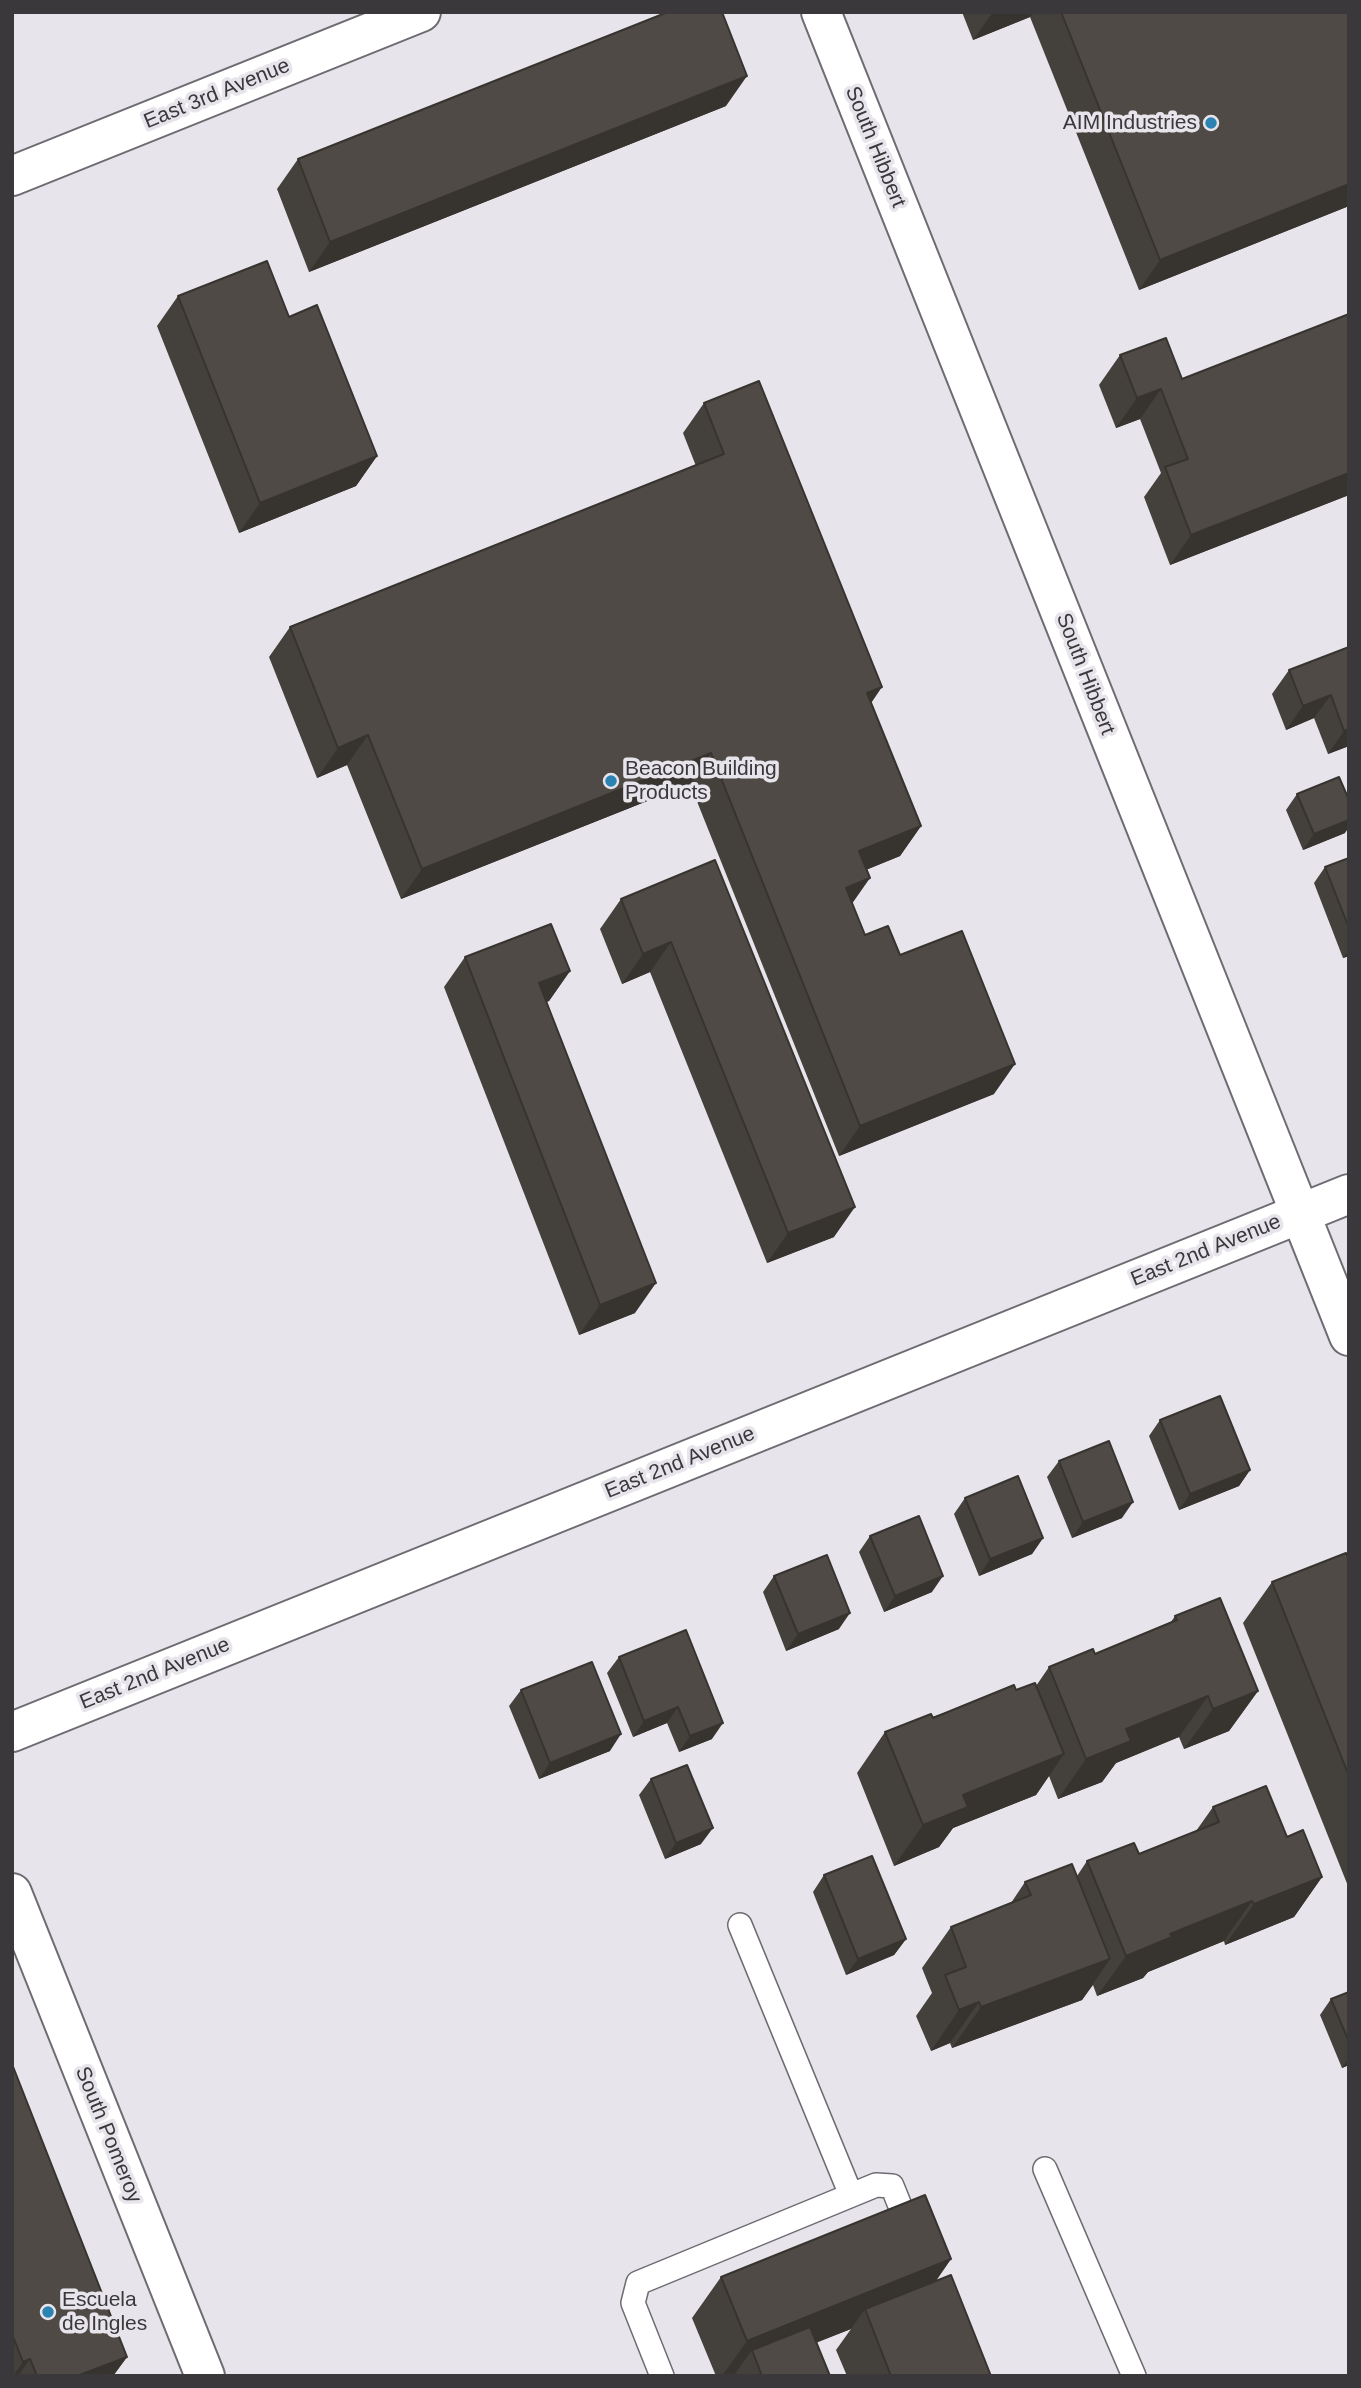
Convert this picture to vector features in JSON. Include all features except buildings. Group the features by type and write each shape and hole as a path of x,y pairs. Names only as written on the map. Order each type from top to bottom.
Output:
{"street":[{"name":"East 3rd Avenue","path":"12,176 421,12"},
{"name":"South Hibbert","path":"821,12 1349,1336"},
{"name":"East 2nd Avenue","path":"12,1732 1349,1194"},
{"name":"South Pomeroy","path":"12,1893 205,2376"}],"lane":[{"path":"740,1925 851,2195"},
{"path":"1045,2169 1135,2376"},
{"path":"662,2376 633,2303 638,2283 876,2185 892,2186 918,2249"}],"place":[{"name":"AIM Industries","path":"1211,123"},
{"name":"Beacon Building Products","path":"611,781"},
{"name":"Escuela de Ingles","path":"48,2312"}]}
